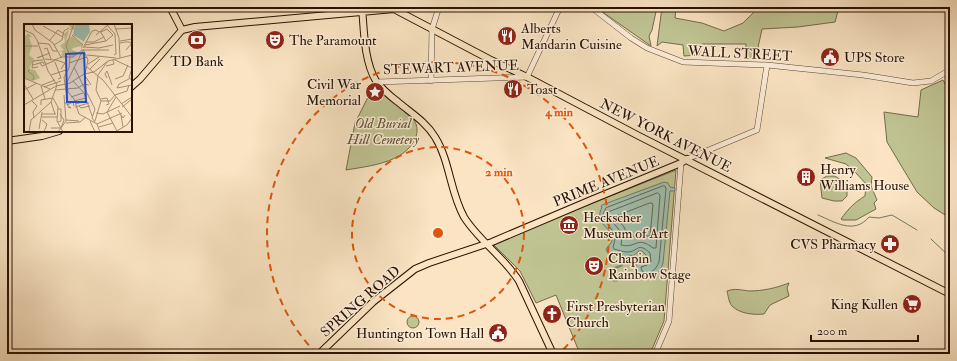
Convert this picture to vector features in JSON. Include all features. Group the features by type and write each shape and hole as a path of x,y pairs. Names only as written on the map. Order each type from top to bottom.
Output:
{"main road":[{"path":"132,86 140,79 182,30 170,7"},
{"name":"NEW YORK AVENUE","path":"182,30 195,26 362,10 394,9 950,294"},
{"path":"362,10 368,58 371,70 377,82 392,98 428,126 436,138 443,155 456,198 463,214 468,223 513,271 553,354"},
{"path":"7,142 56,132"},
{"name":"PRIME AVENUE","path":"486,243 681,163 687,159"},
{"name":"SPRING ROAD","path":"319,354 373,302 415,269 486,243"}],"street":[{"path":"431,81 432,29 439,7"},
{"path":"527,77 560,7"},
{"name":"WALL STREET","path":"591,7 631,38 647,48 683,62 767,65 880,77 910,83 922,83 935,79 950,70"},
{"name":"PRIME AVENUE","path":"687,159 757,130 767,65"},
{"name":"STEWART AVENUE","path":"377,82 527,77"},
{"path":"655,354 669,321 681,163"}],"green space":[{"path":"603,7 657,7 652,30 649,36 651,46 601,11"},
{"path":"662,7 676,7 675,18 702,23 724,31 743,23 756,10 783,7 839,7 835,22 798,27 762,29 756,57 745,59 746,44 702,44 699,55 684,56 683,45 662,42 657,46"},
{"path":"943,80 950,93 950,218 934,208 917,192 887,142 884,112 918,117 921,90"},
{"name":"Old Burial Hill Cemetery","path":"375,83 383,94 409,114 415,121 417,131 415,139 410,147 394,158 375,165 346,170 355,123"},
{"path":"846,153 856,158 872,177 871,186 877,200 874,203 876,209 856,220 841,219 852,206 865,196 866,184 846,164 825,158"},
{"path":"676,170 664,321 650,354 580,354 556,295 536,303 520,271 492,243"},
{"path":"827,176 835,176 847,184 847,196 842,201 822,198 820,180"},
{"path":"789,283 787,288 789,296 770,305 764,314 747,313 735,309 730,303 727,291 736,289 749,291 759,290 774,288"},
{"path":"411,316 415,316 419,322 415,328 411,328 407,324 407,320"}],"water":[{"path":"664,182 668,183 670,187 675,188 675,191 670,191 663,263 660,270 657,274 652,276 647,277 639,275 636,261 645,262 647,256 642,251 639,251 633,256 628,255 622,266 614,269 611,273 613,276 617,275 619,277 617,281 610,279 610,273 613,268 621,265 623,258 622,254 608,253 606,249 613,238 611,233 601,221 600,213 602,205"}],"waterway":[{"path":"818,215 838,223 851,226 857,225 869,217 879,218 892,215 917,230"},
{"path":"931,239 950,257"}],"place":[{"name":"Alberts Mandarin Cuisine","path":"507,36"},
{"name":"TD Bank","path":"197,40"},
{"name":"The Paramount","path":"275,40"},
{"name":"UPS Store","path":"830,57"},
{"name":"Toast","path":"513,89"},
{"name":"Civil War Memorial","path":"375,92"},
{"name":"Henry Williams House","path":"806,177"},
{"name":"Heckscher Museum of Art","path":"569,225"},
{"name":"CVS Pharmacy","path":"890,244"},
{"name":"Chapin Rainbow Stage","path":"594,266"},
{"name":"King Kullen","path":"912,304"},
{"name":"First Presbyterian Church","path":"552,314"},
{"name":"Huntington Town Hall","path":"498,333"}]}
